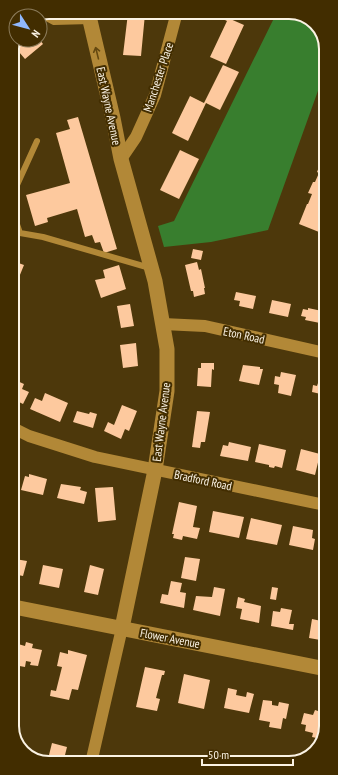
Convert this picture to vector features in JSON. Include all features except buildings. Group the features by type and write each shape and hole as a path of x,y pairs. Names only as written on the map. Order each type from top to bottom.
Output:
{"street":[{"name":"East Wayne Avenue","path":"90,19 113,118 121,160 152,269 167,349 167,391 155,470 122,628 93,756"},
{"name":"Manchester Place","path":"121,160 136,137 155,95 175,19"},
{"name":"Eton Road","path":"163,324 205,326 319,352"},
{"name":"Bradford Road","path":"19,431 29,436 95,457 319,505"},
{"name":"Flower Avenue","path":"19,607 319,668"}],"lane":[{"path":"49,19 54,22 72,19"},
{"path":"19,181 37,141"},
{"path":"19,230 20,233 43,237 152,269"}],"green space":[{"path":"274,19 291,19 307,25 314,32 319,45 319,88 268,230 211,242 164,247 158,226 174,221"}]}
